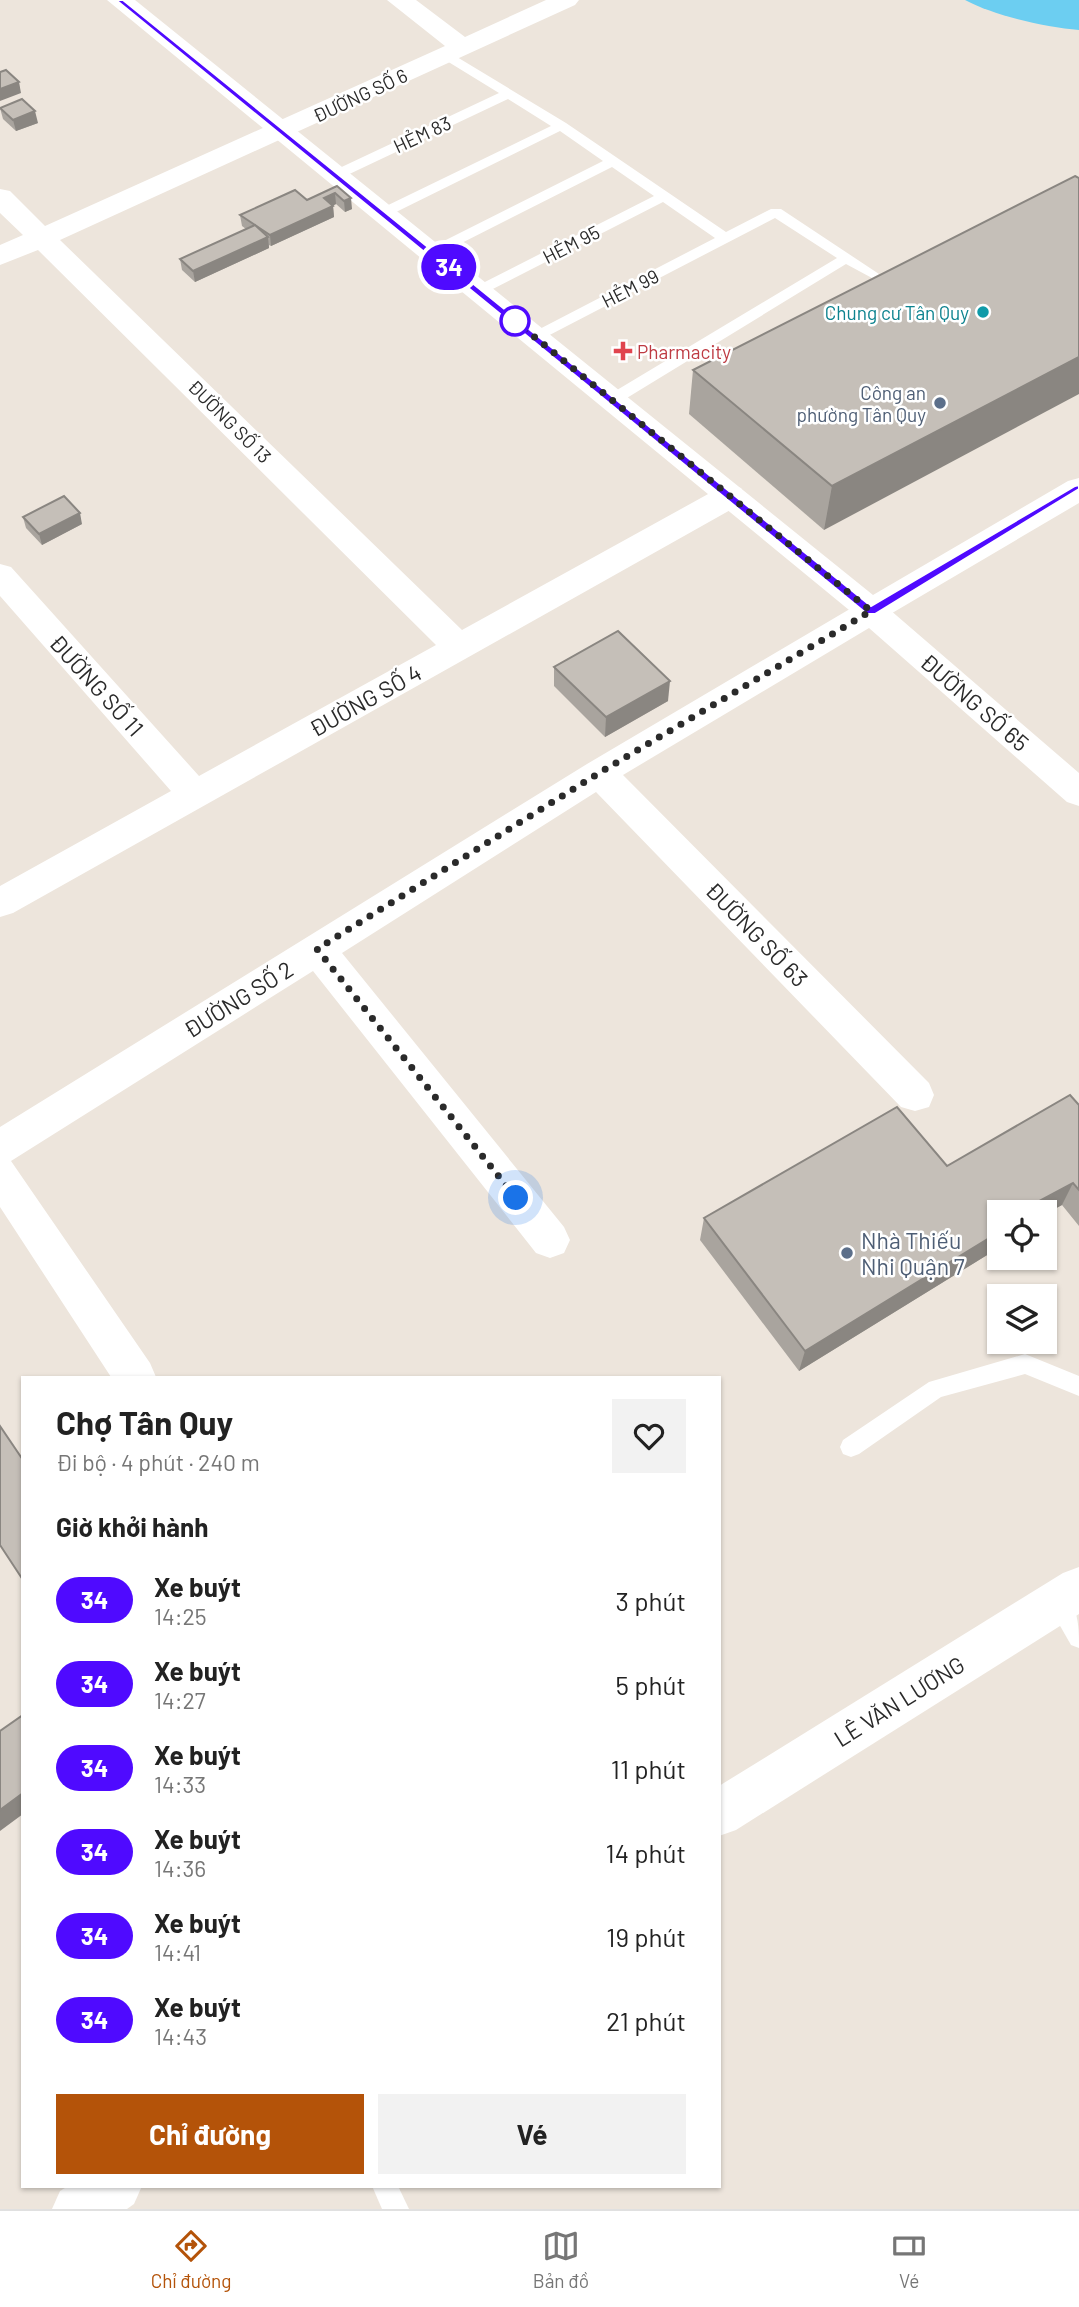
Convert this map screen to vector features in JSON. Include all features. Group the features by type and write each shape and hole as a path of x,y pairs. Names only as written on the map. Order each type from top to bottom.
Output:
{"street":[{"name":"ĐƯỜNG SỐ 65","path":"120,0 871,611 1079,793"},
{"path":"400,0 455,51"},
{"name":"ĐƯỜNG SỐ 6","path":"0,256 282,131 566,0"},
{"name":"ĐƯỜNG SỐ 13","path":"0,197 459,647"},
{"path":"871,611 1079,489"},
{"name":"ĐƯỜNG SỐ 4","path":"0,903 730,496"},
{"name":"ĐƯỜNG SỐ 11","path":"0,575 195,795"},
{"name":"ĐƯỜNG SỐ 2","path":"0,1149 599,773 871,611"},
{"name":"ĐƯỜNG SỐ 63","path":"599,773 915,1095"},
{"path":"317,949 550,1240"},
{"path":"0,1174 134,1376"},
{"name":"LÊ VĂN LƯƠNG","path":"721,1813 1072,1610"},
{"path":"78,2209 113,2188"}],"lane":[{"path":"455,51 508,94 561,126 725,239 776,212 872,274"},
{"name":"HẺM 83","path":"336,175 508,94"},
{"path":"383,213 561,126"},
{"path":"431,253 613,162"},
{"name":"HẺM 95","path":"478,291 663,197"},
{"name":"HẺM 99","path":"535,337 725,239"},
{"path":"612,400 846,258"},
{"path":"851,1447 936,1389 1025,1364 1079,1386"},
{"path":"386,2188 396,2209"}],"water":[{"path":"965,0 1079,0 1079,30 1021,20"}],"building":[{"path":"6,70 19,82 0,89 0,72"},
{"path":"22,99 35,111 13,120 0,108"},
{"name":"Chung cư Tân Quy","path":"1075,176 1079,178 1079,357 832,486 693,370"},
{"path":"337,186 351,198 344,201 335,193 324,198 333,206 270,235 240,215 295,190 307,200"},
{"path":"255,225 268,237 193,271 180,259"},
{"path":"64,496 80,513 39,534 23,517"},
{"path":"618,631 670,681 606,717 554,667"},
{"path":"1070,1095 1079,1105 1079,1190 1073,1183 1041,1200 987,1200 987,1239 805,1351 704,1218 897,1107 947,1166"},
{"path":"0,1426 21,1457 21,1577 0,1545"},
{"path":"21,1716 21,1794 0,1810 0,1731"}],"bus line":[{"name":"34","path":"120,0 871,611 1079,489"}],"place":[{"name":"Chung cư Tân Quy","path":"983,312"},
{"name":"Pharmacity","path":"623,351"},
{"name":"Công an phường Tân Quy","path":"940,403"},
{"name":"Nhà Thiếu Nhi Quận 7","path":"847,1253"}],"route":[{"path":"515,321 871,611 599,773 317,949 516,1198"}]}
